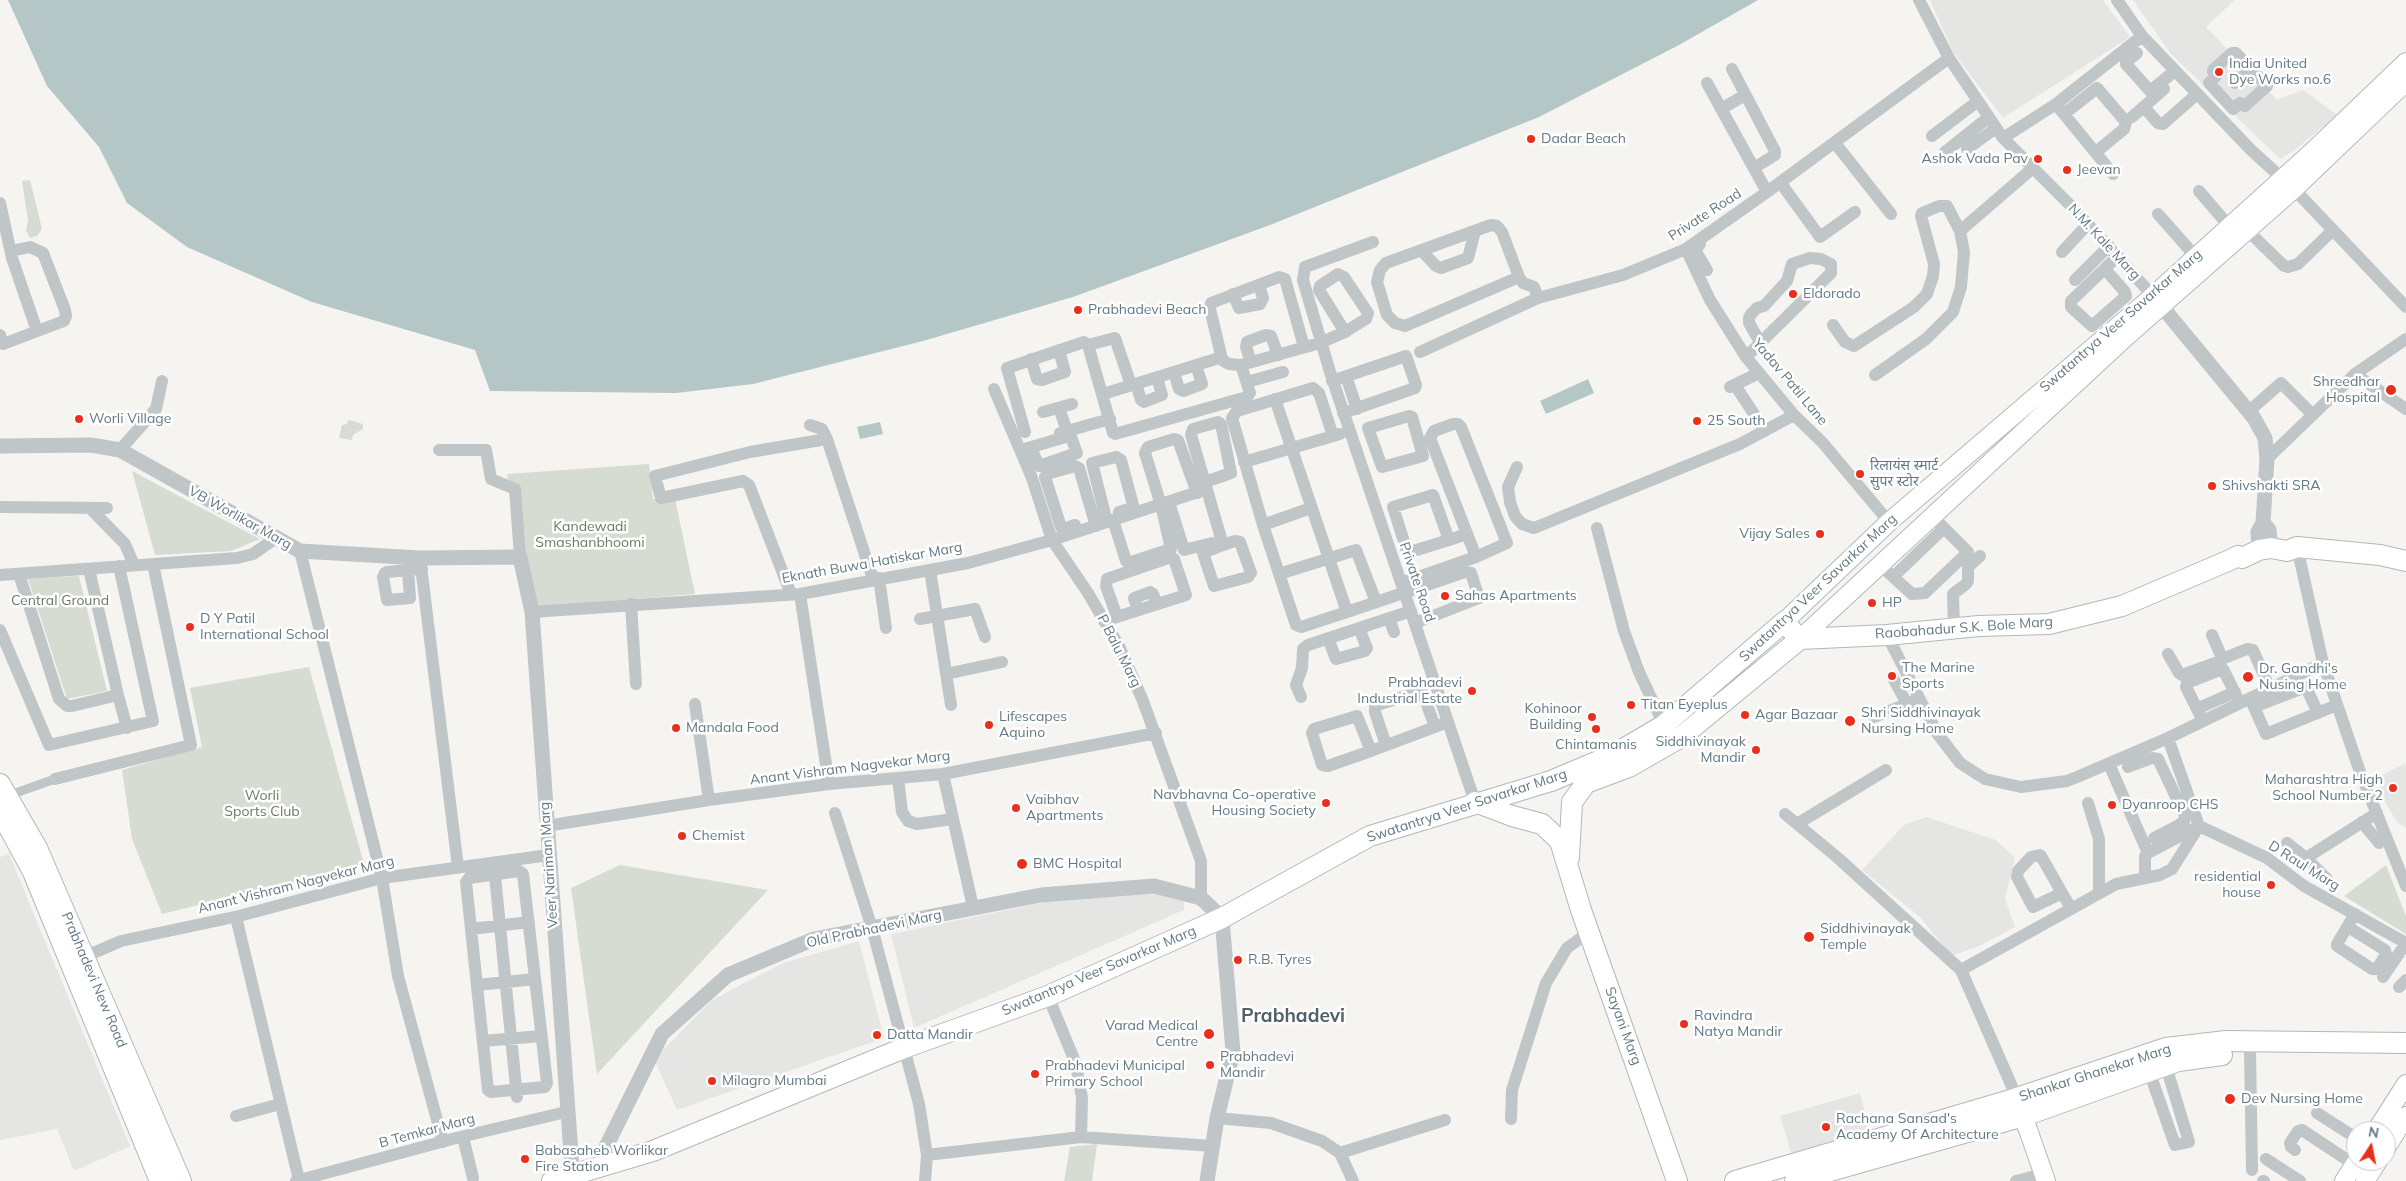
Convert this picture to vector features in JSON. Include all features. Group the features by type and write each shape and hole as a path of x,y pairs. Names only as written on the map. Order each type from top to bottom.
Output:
{"main road":[{"name":"Swatantrya Veer Savarkar Marg","path":"552,1181 573,1178 653,1151 904,1048 1048,996 1222,918 1370,836 1476,802 1551,781 1612,755 1664,725 1784,622 1889,522 2117,316 2157,302 2247,230 2288,184 2406,62"},
{"name":"Swatantrya Veer Savarkar Marg","path":"1569,872 1568,836 1572,802 1586,784 1629,767 1681,737 1800,639 1880,565 1939,523 2126,338 2195,256 2229,226 2288,184 2406,82"},
{"path":"2264,541 2287,551 2297,547 2380,555 2406,561"},
{"name":"Raobahadur S.K. Bole Marg","path":"1800,639 1887,635 1954,628 2049,624 2122,606 2238,556 2239,552 2264,541"},
{"path":"1784,622 1800,639"},
{"name":"Prabhadevi New Road","path":"2,797 37,848 181,1181"},
{"name":"Prabhadevi New Road","path":"2,797 160,1181"},
{"path":"1476,802 1512,816 1542,824 1560,841 1569,872"},
{"name":"Sayani Marg","path":"1569,872 1677,1181"},
{"name":"Shankar Ghanekar Marg","path":"1735,1181 2020,1107 2166,1048 2226,1041 2405,1053"},
{"path":"1795,1181 2020,1107 2158,1069 2178,1061 2250,1051 2405,1053"},
{"path":"2382,1121 2406,1084"},
{"path":"2020,1107 2045,1177"},
{"path":"2396,1132 2406,1116"}],"street":[{"name":"N.M. Kale Marg","path":"1919,0 1974,104 2118,256 2248,412 2265,438 2267,459 2264,541"},
{"path":"2117,0 2142,36 2177,74 2288,184 2406,307"},
{"path":"2060,109 2142,36"},
{"path":"2234,52 2251,69 2266,85 2266,88 2245,106 2240,103 2233,109 2209,83 2215,77 2214,69 2234,52"},
{"path":"2138,53 2126,64 2150,91 2177,74"},
{"name":"Private Road","path":"1420,352 1538,298 1623,275 1703,241 1949,58"},
{"path":"1732,69 1776,152 1775,155 1754,168"},
{"path":"2235,83 2251,69"},
{"path":"2132,117 2177,74"},
{"path":"1707,83 1767,192"},
{"path":"1945,152 1993,126 2060,109 2097,88 2116,109 2126,124 2096,152"},
{"path":"2144,107 2158,123 2163,124 2197,94"},
{"path":"1721,109 1746,95"},
{"path":"2210,107 2221,96"},
{"path":"1932,136 1974,104"},
{"path":"2060,109 2113,174"},
{"path":"1967,150 1993,126"},
{"path":"1835,143 1891,214"},
{"path":"1960,231 2033,168"},
{"path":"1780,182 1820,237 1855,212"},
{"path":"2199,191 2229,226"},
{"path":"0,203 11,251 36,331"},
{"path":"1833,325 1845,342 1854,346 1914,307 1927,294 1933,276 1934,264 1921,216 1922,213 1939,206 1947,206 1960,231 1964,252 1961,287 1953,312 1926,339 1874,375"},
{"path":"2158,214 2195,256"},
{"path":"2072,243 2088,224"},
{"path":"1521,280 1423,327 1413,329 1395,323 1387,315 1377,282 1380,270 1386,263 1491,225 1496,226 1502,232 1521,280 1534,288 1538,298"},
{"path":"2247,230 2284,266 2288,267 2298,264 2333,230"},
{"path":"1421,250 1441,268 1468,258 1475,231"},
{"path":"1703,241 1695,250 1703,274 1720,266"},
{"name":"Private Road","path":"1373,242 1305,268 1303,280 1320,343 1476,802"},
{"path":"2075,280 2108,246"},
{"path":"0,335 3,344 64,321 65,310 44,253 30,247 11,251"},
{"name":"Yadav Patil Lane","path":"1686,249 1703,274 1710,300 1746,357 1794,415 1822,442 1889,522"},
{"path":"2105,269 2126,294 2117,316 2092,326 2071,305 2071,301 2118,256"},
{"path":"1746,357 1831,273 1833,270 1832,264 1821,259 1810,258 1792,264 1787,281 1764,306 1757,308 1749,318 1749,323 1760,342"},
{"path":"1304,347 1285,279 1279,277 1213,301 1210,306 1222,359 1229,364 1246,364 1320,343 1345,332"},
{"path":"1233,294 1239,308 1260,304 1263,298 1259,285"},
{"path":"1025,432 1006,370 1009,366 1084,342 1088,346 1113,433 1119,434 1248,397 1250,393 1246,382 1247,342 1266,335 1271,336 1278,355"},
{"path":"1088,346 1115,338 1140,400 1144,402 1162,395 1157,377"},
{"path":"2267,459 2355,374 2406,339"},
{"path":"1031,359 1037,379 1042,380 1065,372 1059,350"},
{"path":"1331,376 1346,376 1406,356 1416,385 1415,388 1344,413"},
{"path":"1102,394 1196,365 1222,359"},
{"path":"1174,372 1179,389 1183,391 1202,384 1196,365"},
{"path":"1246,382 1269,381 1283,372"},
{"path":"1759,373 1733,386 1765,431"},
{"path":"2355,374 2406,409"},
{"path":"1346,376 1357,409"},
{"path":"120,450 156,410 162,381"},
{"path":"2248,412 2281,384 2313,415"},
{"path":"1333,436 1318,390 1311,388 1234,414 1232,422 1294,623 1298,627 1376,602 1403,588 1502,546 1508,541 1461,427 1453,424 1434,431 1430,438 1476,557"},
{"name":"P Balu Marg","path":"994,389 1024,448 1052,540 1111,619 1120,646 1156,733 1201,861 1201,898"},
{"path":"1275,399 1290,449 1347,612"},
{"path":"1043,412 1072,404"},
{"path":"1059,408 1067,431"},
{"path":"1516,466 1508,487 1510,502 1515,516 1522,524 1534,528 1740,444 1794,415"},
{"path":"1410,416 1423,455 1421,458 1384,468 1380,466 1374,447 1368,428 1410,416"},
{"path":"1024,448 1067,431 1110,419"},
{"name":"Eknath Buwa Hatiskar Marg","path":"532,612 795,594 968,563 1052,540 1103,520 1163,502 1201,488 1231,472 1221,424 1218,422 1193,429 1190,432 1201,488"},
{"path":"810,425 822,428 827,439 876,579 886,628"},
{"path":"1244,462 1350,431"},
{"path":"827,439 750,452 655,476 661,498 743,482 749,485 795,594 829,784"},
{"path":"1174,439 1178,440 1201,488 1222,542 1184,550 1163,502 1145,453 1148,447 1174,439"},
{"name":"VB Worlikar Marg","path":"0,446 91,445 120,450 300,551 421,564 520,557"},
{"path":"1357,452 1374,447"},
{"path":"439,450 486,450 491,479 515,489 520,557"},
{"path":"1103,520 1092,465 1118,457 1121,460 1133,506 1103,520 1061,528 1045,475 1077,466 1103,520 1126,561 1131,562 1167,552 1172,547 1163,502"},
{"path":"1449,540 1433,495 1393,506 1408,551 1449,540 1467,534"},
{"path":"0,507 107,508"},
{"path":"90,508 125,544 134,565"},
{"path":"1263,525 1311,508"},
{"path":"1893,577 1939,523 1975,556"},
{"path":"1597,528 1624,631 1639,672 1664,725"},
{"path":"0,575 237,558 253,554 276,538"},
{"path":"2297,547 2323,663 2377,813 2406,886"},
{"path":"1279,574 1353,550 1358,552 1376,602"},
{"path":"300,551 382,878 398,976 443,1142"},
{"path":"1880,565 1912,594 1920,595 1975,556"},
{"path":"1954,628 1953,594 1968,581 1967,569 1975,556"},
{"name":"Veer Nariman Marg","path":"520,557 532,612 566,1112 573,1178"},
{"path":"1173,558 1186,594 1111,619 1106,586 1107,579 1173,558"},
{"path":"2,797 55,779 191,745 153,564"},
{"path":"408,570 421,564 458,867"},
{"path":"0,630 49,745 153,721 119,566"},
{"path":"89,568 118,695 128,728"},
{"path":"930,570 951,705"},
{"path":"1403,588 1468,572 1471,573 1479,596 1478,599 1415,623"},
{"path":"19,574 59,699 67,706 72,706 118,695"},
{"path":"630,604 636,684"},
{"path":"920,619 975,609 985,637"},
{"path":"1301,697 1296,685 1302,668 1303,649 1308,645 1411,611"},
{"path":"1389,618 1394,632"},
{"path":"1328,638 1336,658 1365,651 1367,648 1359,628"},
{"path":"1887,635 1937,733 1960,763 1985,779 2004,785 2039,785 2067,781 2109,764 2156,758 2179,787"},
{"path":"2203,721 2185,686 2223,660 2214,635 2227,657 2245,700"},
{"path":"2227,657 2247,649 2252,650 2270,689"},
{"path":"2168,654 2180,674 2215,667 2225,670 2266,734 2337,705"},
{"path":"946,674 1002,662"},
{"path":"2133,761 2168,738 2323,663"},
{"path":"1892,676 1907,704"},
{"path":"2200,707 2306,687 2318,713"},
{"path":"1386,745 1374,712 1377,705 1422,691 1435,727"},
{"path":"1874,717 1919,699"},
{"path":"696,704 709,800"},
{"path":"1371,751 1357,716 1314,729 1312,732 1324,766 1328,766 1371,751 1448,722"},
{"name":"Anant Vishram Nagvekar Marg","path":"546,826 709,800 829,784 943,774 1156,733"},
{"path":"2168,738 2177,764 2179,787 2186,805 2199,826"},
{"path":"2109,764 2154,844"},
{"path":"2164,769 2177,764"},
{"path":"1797,824 1886,770"},
{"path":"943,774 973,907"},
{"path":"895,778 902,812 908,821 917,824 953,819"},
{"path":"895,778 902,828"},
{"path":"2088,803 2099,839 2099,892"},
{"path":"2181,830 2185,818 2186,805"},
{"path":"836,813 872,928 919,1104 927,1155 925,1181"},
{"path":"2306,858 2377,813"},
{"path":"1785,814 1838,858 1961,970 2020,1107"},
{"path":"2362,822 2380,843"},
{"path":"2145,878 2145,856 2154,844 2181,830 2199,826"},
{"path":"1961,970 2099,892 2116,884 2160,875 2172,869 2199,826"},
{"name":"D Raul Marg","path":"2199,826 2267,858 2304,886 2381,929 2404,948"},
{"path":"2287,843 2306,858 2327,879"},
{"name":"Anant Vishram Nagvekar Marg","path":"84,957 121,941 236,917 382,878 458,867 494,869 549,855"},
{"path":"494,869 517,1094"},
{"path":"494,869 523,872 542,1036 546,1086 517,1094 488,1090 471,929 467,880 494,869"},
{"name":"Old Prabhadevi Marg","path":"595,1169 662,1034 728,975 814,939 1041,895 1154,886 1201,898"},
{"path":"2062,893 2071,908"},
{"path":"1201,898 1222,918 1233,1052 1217,1118 1207,1181"},
{"path":"2348,926 2386,953 2374,969 2337,946 2348,926 2355,914"},
{"path":"236,917 297,1181"},
{"path":"471,929 529,922"},
{"path":"2372,942 2381,929"},
{"path":"1511,1119 1512,1090 1546,983 1567,948 1589,932"},
{"path":"2383,977 2404,948"},
{"path":"477,986 535,979"},
{"path":"1048,996 1076,1064 1082,1098 1081,1137"},
{"path":"483,1042 542,1036"},
{"path":"2250,1051 2252,1170"},
{"path":"2158,1069 2189,1142 2175,1145 2158,1069"},
{"path":"236,1116 280,1104"},
{"name":"B Temkar Marg","path":"297,1181 443,1142 566,1112"},
{"path":"2316,1113 2346,1132"},
{"path":"1217,1118 1271,1122 1322,1141 1340,1153 1352,1181"},
{"path":"1340,1153 1445,1120"},
{"path":"2295,1150 2291,1147 2290,1143 2298,1131 2302,1130 2346,1157"},
{"path":"463,1137 473,1178"},
{"path":"927,1155 1081,1137 1213,1146"},
{"path":"2266,1159 2298,1181"},
{"path":"2016,1181 2045,1177"}],"shaded area":[{"path":"8,0 1758,0 1679,45 1539,117 1270,225 1073,297 923,341 753,384 676,393 490,391 475,350 312,302 187,247 127,203 99,147 47,86"},
{"path":"1930,0 2103,0 2130,37 2003,118 1953,52"},
{"name":"India United Dye Works no.6","path":"2133,0 2235,0 2206,27 2277,100 2303,90 2337,115 2295,150 2280,159 2171,54"},
{"path":"1588,379 1594,393 1546,414 1540,401"},
{"path":"880,422 883,434 860,439 857,427"},
{"name":"Maharashtra High School Number 2","path":"2404,764 2406,766 2406,828 2397,822 2383,799 2376,778"},
{"path":"1926,817 1996,840 2015,858 2005,899 2015,927 1979,946 1951,956 1920,917 1862,870 1904,825"},
{"path":"9,854 130,1146 74,1171 57,1129 0,1140 0,857"},
{"path":"1167,891 1184,898 1184,910 914,1028 891,934 1046,902"},
{"path":"859,941 884,1038 677,1110 654,1059 712,1000 783,963"},
{"name":"Rachana Sansad's Academy Of Architecture","path":"1860,1093 1871,1138 1793,1159 1780,1116"}],"green space":[{"path":"30,180 42,229 37,236 30,238 26,230 28,220 22,181"},
{"path":"348,420 363,424 363,429 353,435 352,440 339,438 342,425 347,424"},
{"name":"Kandewadi Smashanbhoomi","path":"649,464 653,499 675,499 695,594 525,608 507,474"},
{"path":"132,471 260,539 231,551 155,555"},
{"name":"Central Ground","path":"79,576 107,691 67,699 28,579"},
{"name":"Worli Sports Club","path":"309,667 364,864 162,914 132,839 122,770 202,747 190,688"},
{"path":"620,865 768,890 597,1074 571,888"},
{"path":"2386,865 2406,916 2406,934 2344,896"},
{"path":"1097,1144 1092,1181 1064,1181 1070,1147"}],"place":[{"name":"India United Dye Works no.6","path":"2219,72"},
{"name":"Dadar Beach","path":"1531,139"},
{"name":"Ashok Vada Pav","path":"2038,159"},
{"name":"Jeevan","path":"2067,170"},
{"name":"Eldorado","path":"1793,294"},
{"name":"Prabhadevi Beach","path":"1078,310"},
{"name":"Shreedhar Hospital","path":"2391,390"},
{"name":"Worli Village","path":"79,419"},
{"name":"25 South","path":"1697,421"},
{"name":"रिलायंस स्मार्ट सुपर स्टोर","path":"1860,474"},
{"name":"Shivshakti SRA","path":"2212,486"},
{"name":"Vijay Sales","path":"1820,534"},
{"name":"Sahas Apartments","path":"1445,596"},
{"name":"HP","path":"1872,603"},
{"name":"D Y Patil International School","path":"190,627"},
{"name":"The Marine Sports","path":"1892,676"},
{"name":"Dr. Gandhi's Nusing Home","path":"2248,677"},
{"name":"Prabhadevi Industrial Estate","path":"1472,691"},
{"name":"Titan Eyeplus","path":"1631,705"},
{"name":"Agar Bazaar","path":"1745,715"},
{"name":"Kohinoor Building","path":"1592,717"},
{"name":"Shri Siddhivinayak Nursing Home","path":"1850,721"},
{"name":"Lifescapes Aquino","path":"989,725"},
{"name":"Mandala Food","path":"676,728"},
{"name":"Chintamanis","path":"1596,729"},
{"name":"Siddhivinayak Mandir","path":"1756,750"},
{"name":"Maharashtra High School Number 2","path":"2393,788"},
{"name":"Navbhavna Co-operative Housing Society","path":"1326,803"},
{"name":"Dyanroop CHS","path":"2112,805"},
{"name":"Vaibhav Apartments","path":"1016,808"},
{"name":"Chemist","path":"682,836"},
{"name":"BMC Hospital","path":"1022,864"},
{"name":"residential house","path":"2271,885"},
{"name":"Siddhivinayak Temple","path":"1809,937"},
{"name":"R.B. Tyres","path":"1238,960"},
{"name":"Ravindra Natya Mandir","path":"1684,1024"},
{"name":"Varad Medical Centre","path":"1209,1034"},
{"name":"Datta Mandir","path":"877,1035"},
{"name":"Prabhadevi Mandir","path":"1210,1065"},
{"name":"Prabhadevi Municipal Primary School","path":"1035,1074"},
{"name":"Milagro Mumbai","path":"712,1081"},
{"name":"Dev Nursing Home","path":"2230,1099"},
{"name":"Rachana Sansad's Academy Of Architecture","path":"1826,1127"},
{"name":"Babasaheb Worlikar Fire Station","path":"525,1159"}],"district":[{"name":"Prabhadevi","path":"1293,1016"}]}
